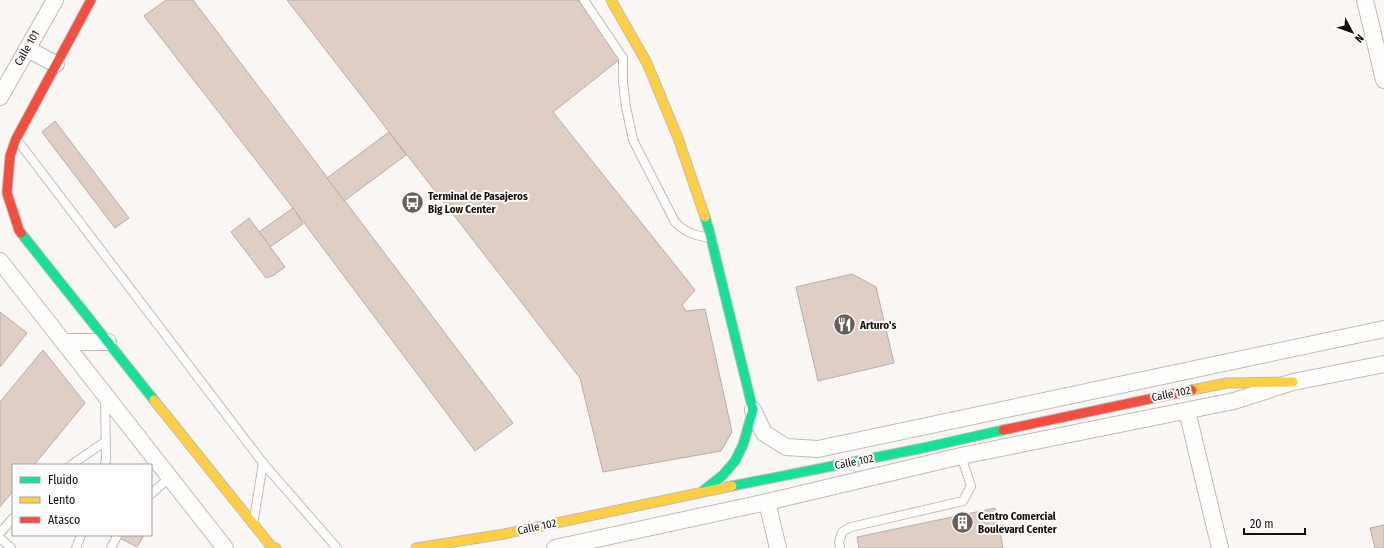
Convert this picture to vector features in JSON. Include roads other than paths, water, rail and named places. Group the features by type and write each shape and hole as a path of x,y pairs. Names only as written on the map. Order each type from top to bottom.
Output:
{"street":[{"name":"Calle 101","path":"0,97 55,0"},
{"path":"91,0 16,139 10,156 7,193 19,230 253,524 273,547"},
{"path":"611,0 650,70 678,138 711,238 753,410 747,434 739,455 724,474 701,492"},
{"path":"1365,0 1384,80"},
{"path":"27,49 56,64"},
{"path":"0,261 225,548"},
{"name":"Calle 102","path":"753,410 764,433 786,447 818,449 1384,329"},
{"path":"64,342 108,342"},
{"name":"Calle 102","path":"555,548 767,502 961,456 1234,402 1293,382 1384,364"},
{"name":"Calle 102","path":"416,548 504,534 701,492 923,448 1117,405 1227,383 1293,382"},
{"path":"1187,411 1220,548"},
{"path":"767,502 778,548"}],"lane":[{"path":"584,0 623,58 623,82 626,107 633,140 674,222 681,228 694,235 711,238"},
{"path":"16,139 263,463 337,548"},
{"path":"105,395 105,464"},
{"path":"72,464 106,441"},
{"path":"840,548 839,542 842,532 851,526 963,501 971,486 961,456"},
{"path":"253,524 263,463"},
{"path":"152,493 170,477"},
{"path":"0,533 12,519"},
{"path":"76,548 81,536"},
{"path":"111,548 117,536"},
{"path":"0,538 11,548"}],"place":[{"name":"Terminal de Pasajeros Big Low Center","path":"412,202"},
{"name":"Arturo's","path":"845,325"},
{"name":"Centro Comercial Boulevard Center","path":"962,522"}]}
